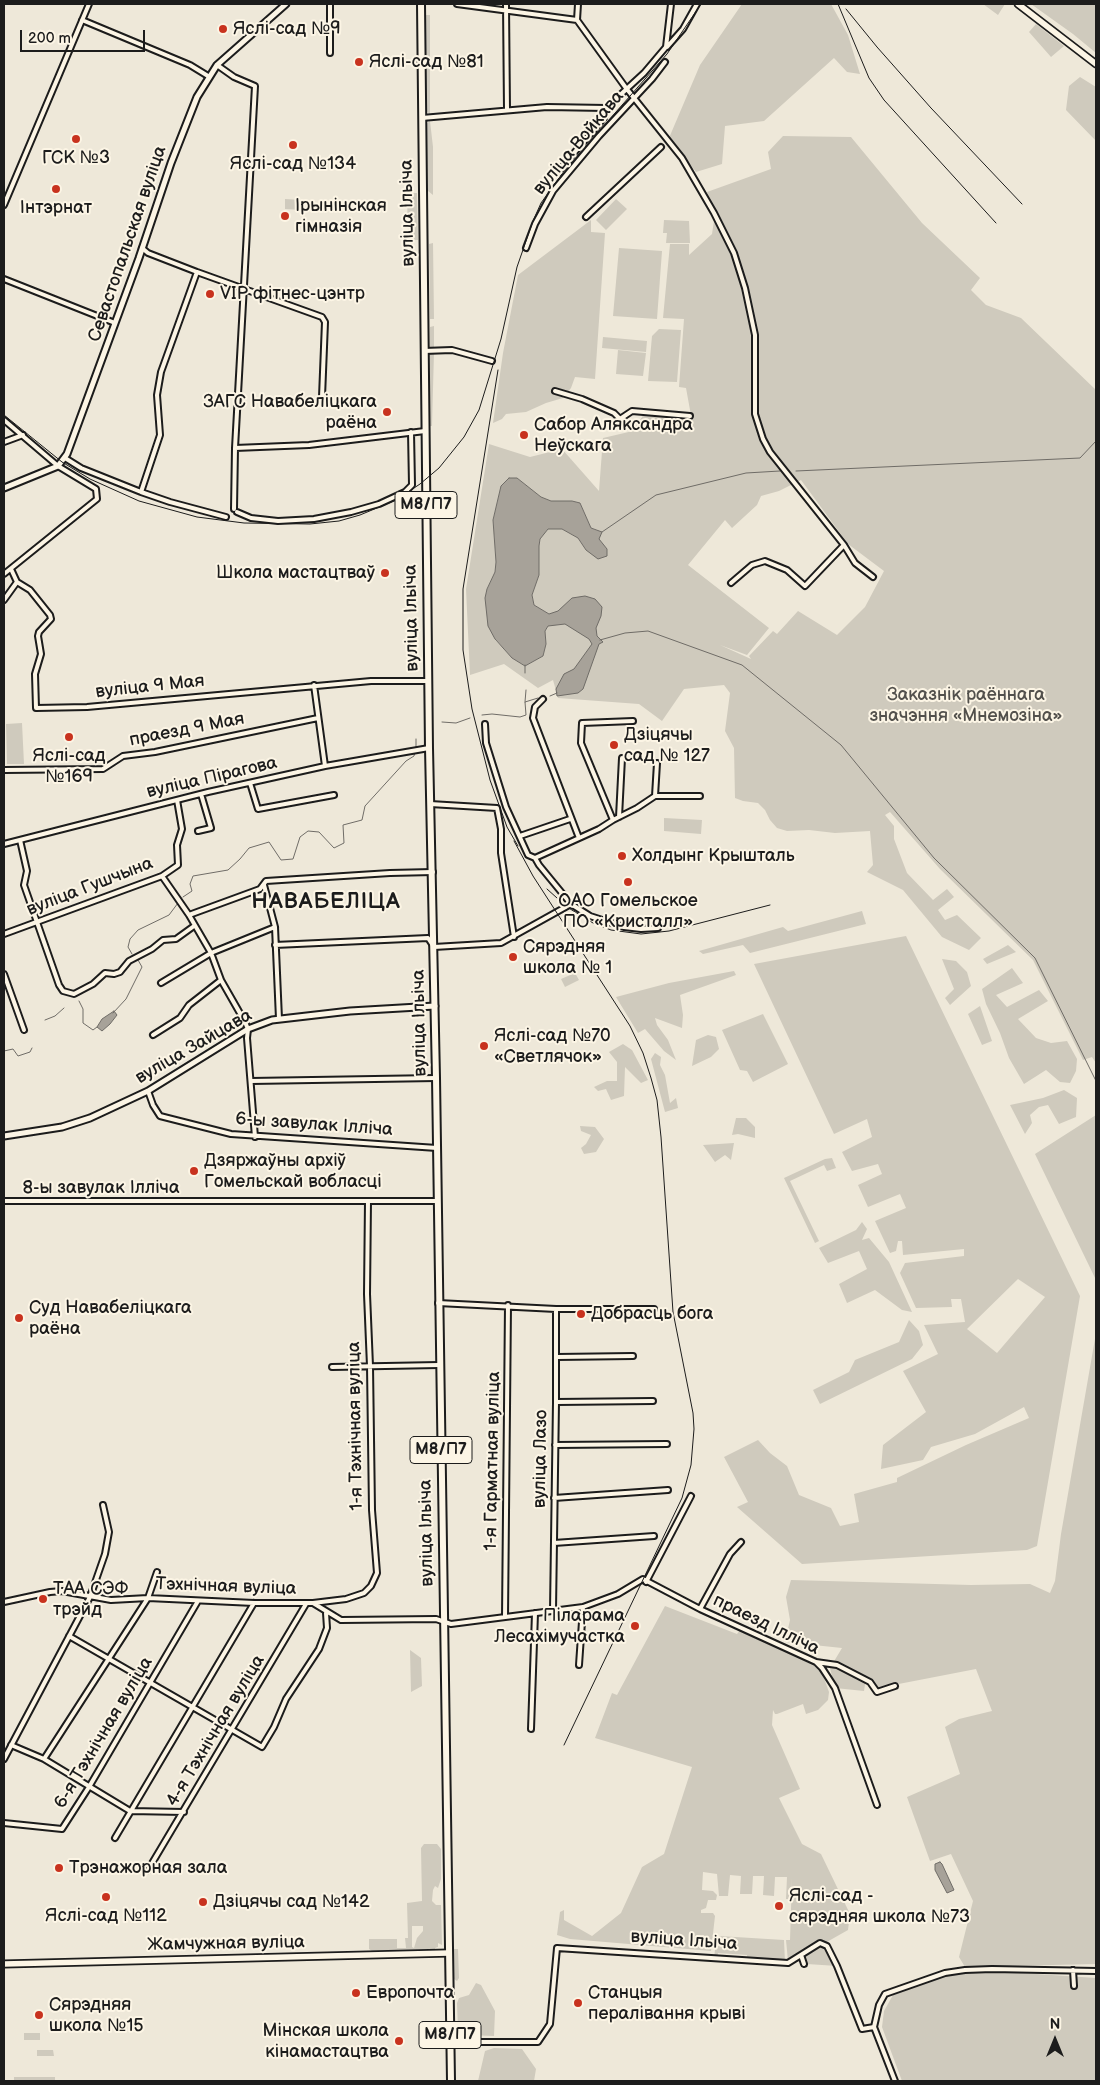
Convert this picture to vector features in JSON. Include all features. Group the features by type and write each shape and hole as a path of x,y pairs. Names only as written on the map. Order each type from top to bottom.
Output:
{"main road":[{"name":"вуліца Ільіча","path":"421,4 428,748 433,872 451,2081"},
{"path":"1018,4 1096,64"},
{"name":"Жамчужная вуліца","path":"4,1964 449,1953"}],"street":[{"path":"4,205 89,4"},
{"name":"Севастопальская вуліца","path":"4,488 58,466 65,458 197,97 208,76 216,66 286,4"},
{"path":"330,4 330,53"},
{"path":"458,4 506,6 577,20"},
{"path":"578,4 577,20 626,88 687,167 732,250 746,288 755,335 755,414 763,439 778,463 844,545 855,563 873,577"},
{"path":"666,47 671,4"},
{"name":"вуліца Войкава","path":"561,168 604,118 606,108 644,73 683,29 697,4"},
{"path":"506,6 507,110"},
{"path":"82,20 190,65 208,76"},
{"name":"вуліца Войкава","path":"526,248 535,224 553,191 665,62"},
{"path":"216,66 255,86 235,448 235,510 251,518 278,520 314,519 379,504 412,488 411,432"},
{"path":"422,118 547,107 606,108"},
{"path":"586,217 661,148 664,135"},
{"path":"142,248 148,253 197,272 322,317 325,322 322,397"},
{"path":"141,492 160,435 157,395 161,372 197,272"},
{"path":"4,279 115,323"},
{"path":"424,351 452,350 492,361"},
{"path":"555,391 614,412 620,419 632,411 690,416"},
{"path":"4,420 58,466 96,489 97,499 4,574"},
{"path":"235,448 309,445 411,432 425,432"},
{"path":"4,442 23,436"},
{"path":"65,458 81,468 141,492 226,517"},
{"path":"731,583 752,564 765,561 787,570 805,586 844,545"},
{"name":"вуліца 9 Мая","path":"11,569 18,582 30,590 50,614 51,619 39,632 38,636 42,654 35,674 36,708 87,707 371,681 428,681"},
{"path":"4,600 18,582"},
{"path":"314,685 325,766"},
{"path":"543,698 535,707 533,718 570,819 579,838"},
{"name":"праезд 9 Мая","path":"4,770 103,769 123,756 155,752 318,718"},
{"path":"612,820 581,743 582,723 633,721"},
{"path":"484,724 486,743 506,808 528,855 535,858 539,866 571,904 590,916 617,925 641,929 658,928"},
{"name":"вуліца Пірагова","path":"4,844 201,794 325,766 428,748"},
{"path":"619,816 622,758"},
{"path":"655,796 657,763"},
{"path":"250,783 258,809 334,795"},
{"path":"198,831 211,828 201,794"},
{"path":"535,858 599,829 655,796 700,796"},
{"name":"вуліца Гушчына","path":"4,934 162,876 178,865 176,845 182,829 177,800"},
{"path":"430,804 497,808 501,829 501,853 514,937"},
{"path":"520,836 570,819"},
{"path":"20,840 27,871 24,885 59,985 63,991 69,994 74,994 93,984 105,973 114,974 120,972 129,960 152,949 163,940 176,939 194,926"},
{"path":"189,915 260,889 266,881 433,872"},
{"path":"162,876 189,915 211,953 221,980 248,1029 247,1038 255,1137"},
{"path":"264,885 275,927 278,1019"},
{"path":"275,945 428,938 434,947 501,943 571,904"},
{"path":"161,983 211,953 275,927"},
{"path":"4,974 24,1030"},
{"path":"153,1035 180,1018 190,1005 221,980"},
{"name":"вуліца Зайцава","path":"4,1136 62,1127 90,1118 148,1090 248,1029 278,1019 350,1011 435,1006"},
{"path":"250,1081 436,1078"},
{"name":"6-ы завулак Ілліча","path":"148,1090 153,1105 160,1116 231,1134 437,1148"},
{"name":"8-ы завулак Ілліча","path":"4,1201 438,1201"},
{"name":"1-я Тэхнічная вуліца","path":"313,1603 346,1600 364,1593 371,1586 377,1573 372,1510 370,1366 366,1277 368,1201"},
{"path":"438,1303 508,1305 556,1309 654,1308"},
{"name":"1-я Гарматная вуліца","path":"505,1617 508,1305"},
{"name":"вуліца Лазо","path":"553,1610 556,1309"},
{"path":"557,1357 633,1356"},
{"path":"332,1367 439,1365"},
{"path":"556,1402 653,1401"},
{"path":"555,1445 667,1444"},
{"path":"554,1498 668,1490"},
{"path":"644,1580 691,1496"},
{"path":"4,1759 90,1597 105,1554 109,1532 104,1505"},
{"path":"554,1543 654,1536"},
{"path":"700,1609 730,1554 741,1542"},
{"path":"44,1759 148,1598 156,1572"},
{"name":"Тэхнічная вуліца","path":"4,1602 62,1591 90,1597 125,1601 148,1598 254,1603 313,1603 326,1613 341,1620 436,1619 451,1624 583,1607 618,1594 644,1580"},
{"name":"праезд Ілліча","path":"644,1580 700,1609 816,1662 835,1688 877,1805"},
{"name":"6-я Тэхнічная вуліца","path":"4,1822 62,1829 89,1787 198,1601"},
{"path":"115,1838 254,1603"},
{"name":"4-я Тэхнічная вуліца","path":"148,1870 306,1604"},
{"path":"579,1665 583,1607"},
{"path":"69,1636 262,1747 274,1728 286,1699 320,1649 327,1628 326,1613"},
{"path":"531,1729 534,1613"},
{"path":"816,1662 837,1665 870,1682 877,1692 894,1686"},
{"path":"11,1745 44,1759 130,1812 184,1812"},
{"name":"вуліца Ільіча","path":"450,2042 538,2042 550,2024 557,1948 788,1963 820,1943 827,1946 862,2030 874,2026"},
{"path":"800,1955 804,1964"},
{"path":"895,2081 874,2026 884,1994 945,1973 965,1970 1096,1970"},
{"path":"1073,1970 1074,1986"}],"green space":[{"path":"742,4 831,4 848,35 860,74 847,72 834,58 764,121 725,126 722,164 696,172 669,138 700,65"},
{"path":"983,4 1005,4 998,15"},
{"path":"1031,4 1096,4 1096,53 1073,34"},
{"path":"426,15 430,15 430,114 426,111"},
{"path":"1036,24 1064,46 1051,57 1029,32"},
{"path":"1080,77 1096,87 1096,141 1066,110 1069,86"},
{"path":"430,121 433,147 433,195 428,191 426,124"},
{"name":"Заказнік раённага значэння «Мнемозіна»","path":"783,136 851,137 922,223 980,278 971,290 986,305 1021,318 1096,390 1096,1063 1092,1057 1083,1060 1033,960 940,869 890,812 885,815 894,826 894,839 907,873 933,900 947,889 954,897 938,910 945,920 957,915 981,938 969,950 942,937 903,890 867,872 873,865 870,831 835,833 809,830 787,831 777,828 758,803 735,798 734,748 725,731 730,693 724,685 684,689 662,721 639,704 558,698 553,680 538,688 504,664 470,675 466,589 489,444 530,457 562,449 599,491 603,438 633,431 644,414 692,421 686,388 679,387 684,319 663,318 670,244 689,244 689,255 712,234 714,221 707,192 771,169 768,152","holes":["509,478 517,478 541,497 551,501 580,503 591,528 597,530 599,539 586,550 578,538 562,529 548,529 540,539 538,554 539,575 532,595 534,605 549,614 548,626 545,631 546,644 543,656 525,666 512,658 495,640 487,589 495,572 496,562 493,519 501,487","801,480 848,544 884,571 865,607 837,635 798,611 777,634 773,631 749,656 751,659 720,645 747,655 769,628 688,565 725,520 732,528 757,505 761,496 779,491"]},
{"path":"407,193 417,193 418,240 408,240"},
{"path":"285,199 302,200 302,210 285,209"},
{"path":"616,199 627,209 606,230 596,220"},
{"path":"591,220 591,232 605,233 595,379 575,377 571,388 563,398 526,412 506,414 502,419 493,423 503,353 518,275"},
{"path":"664,220 689,221 690,243 666,243 667,233 663,233"},
{"path":"433,243 434,319 430,319 429,244"},
{"path":"619,248 662,251 657,319 613,316"},
{"path":"434,326 434,349 430,348 430,327"},
{"path":"659,329 681,330 677,382 648,381 652,336"},
{"path":"603,337 647,341 646,352 602,348"},
{"path":"618,350 646,353 643,376 616,374"},
{"path":"430,352 434,352 432,426 430,426"},
{"path":"22,723 24,764 7,764 6,724"},
{"path":"664,818 702,820 701,834 664,831"},
{"path":"862,911 866,924 750,953 743,945 703,954 699,951 783,927 788,931"},
{"path":"906,936 1080,1296 1037,1546 1027,1550 802,1564 737,1507 748,1502 724,1457 758,1440 770,1453 787,1466 799,1495 831,1508 840,1526 859,1522 854,1494 897,1482 897,1478 1029,1418 1024,1407 975,1434 931,1447 923,1460 881,1469 883,1445 926,1412 903,1371 938,1354 924,1325 965,1322 961,1299 951,1299 952,1307 916,1308 900,1273 905,1263 964,1256 964,1249 903,1255 902,1241 898,1241 896,1251 890,1253 875,1221 906,1208 900,1194 868,1207 858,1185 882,1174 878,1164 852,1171 842,1152 872,1137 867,1119 834,1134 754,964","holes":["1018,1279 1045,1297 997,1353 967,1329"]},
{"path":"1008,945 1016,952 987,964 983,959"},
{"path":"942,959 956,961 967,972 971,986 950,1005 945,998 954,989"},
{"path":"1012,968 1023,983 996,995 1007,1007 1039,990 1048,1001 1018,1019 1036,1038 1051,1043 1067,1041 1077,1059 1076,1071 1070,1083 1060,1082 1046,1070 1024,1084 1009,1058 1000,1033 986,1004 982,989"},
{"path":"734,971 736,975 680,995 683,1015 682,1028 655,1018 657,1025 668,1040 676,1060 664,1051 645,1029 638,1033 616,997 669,983"},
{"path":"575,973 579,980 565,987 561,979"},
{"path":"980,1006 992,1041 982,1045 968,1014"},
{"path":"763,1014 788,1064 753,1082 747,1071 740,1070 722,1030"},
{"path":"708,1035 716,1037 719,1049 711,1057 692,1066 696,1040"},
{"path":"623,1044 632,1050 648,1080 641,1083 625,1067 624,1096 611,1100 606,1089 598,1091 594,1087 607,1081 617,1081 617,1062 609,1052"},
{"path":"655,1053 661,1057 660,1065 665,1075 670,1103 676,1098 678,1108 665,1112 651,1059"},
{"path":"1064,1090 1077,1098 1076,1117 1059,1124 1048,1105 1039,1107 1030,1115 1032,1123 1025,1134 1010,1105 1043,1098"},
{"path":"1096,1115 1096,1280 1035,1154"},
{"path":"736,1118 746,1118 755,1127 755,1138 738,1134 732,1135"},
{"path":"580,1126 595,1127 604,1139 596,1152 584,1154 581,1148 586,1144 591,1135 581,1131"},
{"path":"734,1143 731,1160 725,1155 715,1162 703,1145"},
{"path":"832,1158 836,1168 827,1171 824,1165 790,1181 819,1241 815,1243 784,1178 825,1159"},
{"path":"862,1222 867,1229 862,1240 869,1238 889,1262 912,1312 902,1310 875,1290 847,1303 839,1284 867,1269 859,1251 828,1263 819,1248 856,1230"},
{"path":"909,1320 919,1331 923,1345 912,1359 820,1404 813,1390 849,1372 855,1360 899,1342"},
{"path":"1096,1333 1096,1964 965,1967 959,1957 973,1901 951,1854 930,1861 907,1797 960,1774 945,1727 959,1719 992,1711 976,1669 878,1688 866,1678 864,1691 835,1688 830,1668 842,1648 785,1642 790,1620 786,1597 791,1580 971,1585 1030,1584 1050,1593 1055,1581 1061,1534"},
{"path":"665,1606 737,1634 740,1630 818,1667 821,1670 829,1692 828,1700 818,1710 806,1714 803,1704 777,1714 773,1710 772,1725 800,1789 779,1798 802,1844 821,1854 850,1914 848,1930 825,1943 819,1942 788,1961 786,1940 790,1940 792,1878 791,1899 786,1899 787,1877 775,1877 774,1896 763,1895 764,1876 753,1876 752,1894 740,1894 741,1876 730,1875 728,1896 719,1896 717,1874 703,1872 702,1890 713,1891 717,1895 716,1900 708,1900 706,1908 701,1910 701,1913 713,1913 715,1916 711,1951 570,1939 557,1935 560,1912 564,1910 564,1920 592,1936 621,1913 642,1867 664,1854 692,1767 595,1738 612,1693 617,1695"},
{"path":"410,1650 421,1658 422,1686 411,1692"},
{"path":"424,1844 437,1844 441,1849 441,1879 438,1888 435,1886 433,1890 432,1901 436,1905 441,1905 442,1945 438,1943 438,1947 435,1950 372,1951 369,1949 369,1939 397,1939 397,1948 406,1948 405,1938 408,1938 407,1903 422,1901 421,1848","holes":["412,1926 423,1926 423,1931 417,1938 414,1948 412,1947"]},
{"path":"719,1936 784,1940 785,1963 747,1961 747,1955 718,1953 717,1959 714,1959 716,1940"},
{"path":"820,1943 825,1944 837,1966 807,1964 802,1954"},
{"path":"453,1949 458,1949 459,1978 457,1981 454,1979"},
{"path":"992,1971 1096,1978 1096,2081 902,2081 882,2027 884,2011 893,1995 945,1976"},
{"path":"476,1983 481,1985 495,2011 494,2036 466,2035 458,2032 457,2003 459,1998 469,1995"},
{"path":"24,2033 40,2033 40,2040 24,2040"},
{"path":"494,2048 522,2049 536,2069 534,2081 478,2081 485,2051"},
{"path":"37,2050 53,2050 54,2056 37,2056"},
{"path":"14,2077 55,2077 55,2081 14,2081"}],"shaded area":[{"path":"509,478 517,478 541,497 551,501 580,503 591,528 602,532 599,539 607,549 607,556 598,559 586,550 578,538 562,529 548,529 540,539 539,575 532,595 534,605 549,614 558,611 572,598 585,596 595,599 602,607 601,616 596,628 597,636 603,642 599,644 583,689 578,693 557,696 556,689 564,674 574,669 592,644 589,639 565,624 548,626 545,631 546,644 543,656 525,666 512,658 495,639 488,626 485,598 495,572 496,562 493,520 501,486"},
{"path":"114,1011 117,1015 110,1024 102,1031 97,1027 102,1019"},
{"path":"940,1862 954,1890 947,1893 935,1870 935,1864"}],"waterway":[{"path":"796,471 1080,458 1096,441"},
{"path":"602,532 656,495 746,473 780,471"},
{"path":"600,640 625,633 648,631 742,665 841,745 934,858 1035,958 1096,1081"},
{"path":"525,665 525,673"},
{"path":"525,702 526,690"},
{"path":"550,696 557,693"},
{"path":"482,715 492,714 520,717 526,715 525,702 538,698"},
{"path":"442,722 456,723 470,718"},
{"path":"416,739 416,748"},
{"path":"183,897 192,891 190,884 193,876 228,870 249,848 269,842 281,860 293,859 300,837 308,831 319,832 334,848 344,843 343,825 362,820 365,806 406,761 414,756 415,752"},
{"path":"132,954 128,947 130,939 138,930 169,915 178,903"},
{"path":"113,1013 126,999 142,967 138,960"},
{"path":"79,1001 83,1009 83,1023 93,1030 97,1027"},
{"path":"45,1020 55,1016 64,1008"},
{"path":"4,1051 13,1049 18,1056 30,1052 32,1048"}],"railway":[{"path":"4,415 62,462 90,479 139,501 197,517 244,523 310,524 339,521 360,515 396,500 439,468 464,437 479,410 501,339 517,267 541,203 564,171 667,54 701,4"},
{"path":"838,4 869,78 884,100 996,223"},
{"path":"846,9 931,108 1022,204"},
{"path":"498,370 463,589 463,650 472,709 490,780 507,827 518,846"},
{"path":"514,841 533,876 630,1026 643,1053 651,1078 657,1100 661,1137 673,1312 693,1413 694,1429 691,1465 682,1498 564,1745"},
{"path":"547,889 567,907 593,923 611,930 641,934 669,931 770,905"}],"place":[{"name":"Яслі-сад №9","path":"223,29"},
{"name":"Яслі-сад №81","path":"359,62"},
{"name":"ГСК №3","path":"76,139"},
{"name":"Яслі-сад №134","path":"293,145"},
{"name":"Інтэрнат","path":"56,189"},
{"name":"Ірынінская гімназія","path":"285,216"},
{"name":"VIP фітнес-цэнтр","path":"210,294"},
{"name":"ЗАГС Навабеліцкага раёна","path":"387,412"},
{"name":"Сабор Аляксандра Неўскага","path":"524,435"},
{"name":"Школа мастацтваў","path":"385,573"},
{"name":"Яслі-сад №169","path":"69,737"},
{"name":"Дзіцячы сад № 127","path":"614,745"},
{"name":"Холдынг Крышталь","path":"622,856"},
{"name":"ОАО Гомельское ПО «Кристалл»","path":"628,882"},
{"name":"Сярэдняя школа № 1","path":"513,957"},
{"name":"Яслі-сад №70 «Светлячок»","path":"484,1046"},
{"name":"Дзяржаўны архіў Гомельскай вобласці","path":"194,1171"},
{"name":"Добрасць бога","path":"581,1314"},
{"name":"Суд Навабеліцкага раёна","path":"19,1318"},
{"name":"ТАА СЭФ трэйд","path":"43,1599"},
{"name":"Піларама Лесахімучастка","path":"635,1626"},
{"name":"Трэнажорная зала","path":"59,1868"},
{"name":"Яслі-сад №112","path":"106,1897"},
{"name":"Дзіцячы сад №142","path":"203,1902"},
{"name":"Яслі-сад - сярэдняя школа №73","path":"779,1906"},
{"name":"Европочта","path":"356,1993"},
{"name":"Станцыя пералівання крыві","path":"578,2003"},
{"name":"Сярэдняя школа №15","path":"39,2015"},
{"name":"Мінская школа кінамастацтва","path":"399,2041"}],"district":[{"name":"НАВАБЕЛІЦА","path":"326,902"}]}
